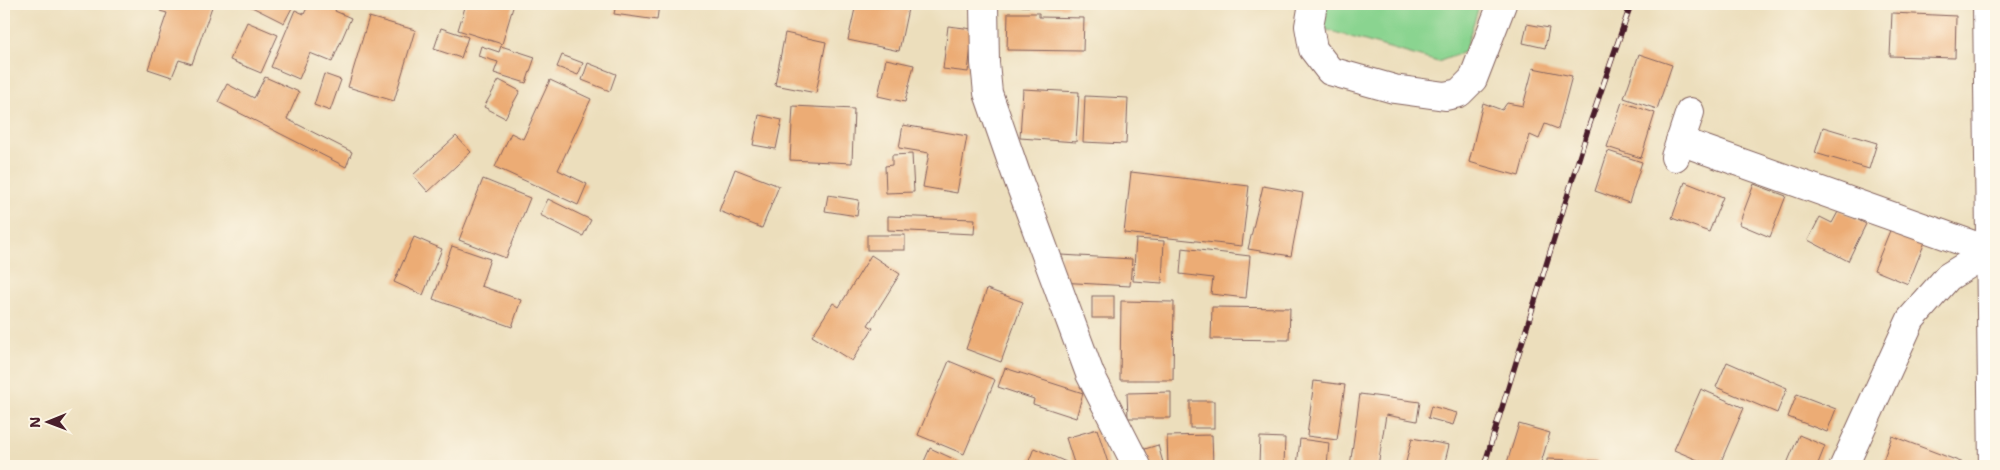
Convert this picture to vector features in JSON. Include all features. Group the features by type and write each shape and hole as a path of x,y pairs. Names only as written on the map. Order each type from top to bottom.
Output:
{"main road":[{"path":"984,4 985,63 988,93 1090,374 1137,466"},
{"path":"1313,4 1309,26 1312,49 1330,71 1394,89 1445,96 1459,93 1473,79 1502,4"},
{"path":"1987,4 1992,266 1993,466"},
{"path":"1690,112 1678,149 1992,266"},
{"path":"1844,466 1911,319 1948,277 1992,266"}],"green space":[{"path":"1325,4 1480,4 1464,52 1438,62 1320,28"}],"building":[{"path":"163,4 168,6 169,4 213,4 192,64 179,60 172,77 148,69 167,13 160,11"},
{"path":"251,4 294,4 284,23 250,6"},
{"path":"309,4 338,4 335,11 351,18 332,62 310,53 299,79 271,67 295,10 304,14"},
{"path":"466,4 514,4 502,44 458,30"},
{"path":"616,4 659,4 657,20 614,14"},
{"path":"856,4 909,4 899,51 848,40"},
{"path":"1022,4 1068,4 1067,8 1022,6"},
{"path":"1008,13 1039,13 1039,17 1084,18 1083,51 1007,50"},
{"path":"1892,13 1956,16 1955,58 1890,56"},
{"path":"369,17 415,30 394,101 348,87"},
{"path":"247,22 278,35 261,73 230,60"},
{"path":"1527,24 1549,28 1545,48 1523,43"},
{"path":"948,26 973,29 968,72 943,69"},
{"path":"441,28 468,37 461,58 434,49"},
{"path":"785,33 826,42 816,93 775,85"},
{"path":"481,46 499,52 501,46 535,57 526,83 494,73 498,62 478,56"},
{"path":"1639,54 1672,65 1657,109 1624,98"},
{"path":"562,55 583,63 578,75 557,67"},
{"path":"886,59 914,65 905,102 878,96"},
{"path":"588,63 616,74 610,91 582,80"},
{"path":"1533,68 1572,76 1558,129 1545,124 1539,139 1530,135 1519,176 1469,162 1483,103 1502,110 1507,103 1523,106"},
{"path":"324,74 341,80 330,111 314,105"},
{"path":"265,77 299,92 287,119 352,152 346,167 218,102 227,84 254,98"},
{"path":"499,80 520,91 505,118 484,107"},
{"path":"550,80 591,99 558,170 587,184 578,205 495,167 511,133 523,139"},
{"path":"1023,89 1079,92 1076,142 1020,138"},
{"path":"1085,96 1128,98 1126,144 1083,142"},
{"path":"1622,102 1655,113 1641,158 1607,147"},
{"path":"793,106 854,109 852,163 790,160"},
{"path":"759,115 782,120 776,149 753,145"},
{"path":"903,125 967,136 957,193 923,187 929,153 899,148"},
{"path":"1823,127 1877,143 1869,169 1815,153"},
{"path":"456,136 471,152 428,192 413,175"},
{"path":"1608,151 1642,162 1629,203 1595,191"},
{"path":"912,154 914,192 886,193 885,166 892,165 892,155"},
{"path":"735,169 779,186 762,228 719,211"},
{"path":"1131,172 1249,186 1242,246 1124,233"},
{"path":"483,179 530,198 506,258 459,240"},
{"path":"1685,182 1723,197 1709,232 1672,218"},
{"path":"1754,184 1786,196 1770,237 1739,224"},
{"path":"1263,186 1303,193 1291,256 1248,249"},
{"path":"828,195 859,200 857,216 825,211"},
{"path":"548,199 591,220 583,236 540,215"},
{"path":"1839,210 1866,224 1848,261 1808,240 1820,217 1832,223"},
{"path":"888,216 975,219 974,234 888,230"},
{"path":"1891,228 1925,242 1908,284 1874,270"},
{"path":"867,235 905,235 905,250 867,250"},
{"path":"414,237 442,249 423,295 394,282"},
{"path":"1136,239 1164,241 1162,283 1133,281"},
{"path":"452,246 490,259 481,286 521,300 512,327 433,299"},
{"path":"1182,248 1250,256 1246,298 1211,294 1213,278 1180,274"},
{"path":"871,255 900,274 868,325 873,328 852,361 812,336 833,303 839,307"},
{"path":"1061,255 1132,259 1130,286 1059,282"},
{"path":"987,289 1023,302 1001,362 966,349"},
{"path":"1092,296 1114,296 1114,318 1092,318"},
{"path":"1121,301 1174,302 1173,380 1120,380"},
{"path":"1212,307 1290,308 1289,340 1211,339"},
{"path":"949,361 995,380 964,454 918,435"},
{"path":"1727,362 1787,388 1777,413 1716,387"},
{"path":"1005,368 1083,393 1076,418 1033,404 1034,399 998,387"},
{"path":"1314,381 1345,385 1337,440 1307,436"},
{"path":"1701,389 1744,408 1719,466 1712,466 1674,450"},
{"path":"1171,392 1171,418 1128,418 1127,393"},
{"path":"1360,394 1420,402 1417,421 1386,415 1378,466 1350,466"},
{"path":"1797,394 1836,409 1827,432 1788,417"},
{"path":"1190,401 1214,401 1214,428 1190,428"},
{"path":"1431,406 1457,413 1453,425 1428,418"},
{"path":"1519,424 1550,433 1540,466 1506,466"},
{"path":"1097,429 1109,466 1075,466 1066,438"},
{"path":"1212,435 1213,466 1168,466 1167,436"},
{"path":"1799,435 1825,446 1817,466 1786,466"},
{"path":"1892,436 1969,465 1881,466"},
{"path":"1260,437 1285,438 1284,465 1259,464"},
{"path":"1412,438 1449,445 1444,466 1405,466"},
{"path":"1300,439 1329,443 1327,466 1297,466"},
{"path":"1158,445 1164,466 1150,466 1145,449"},
{"path":"930,448 960,462 958,466 922,466"},
{"path":"1034,448 1066,462 1065,466 1027,466"},
{"path":"1547,459 1599,461 1599,466 1547,466"}],"railway":[{"path":"1484,466 1588,129 1631,4"}]}
